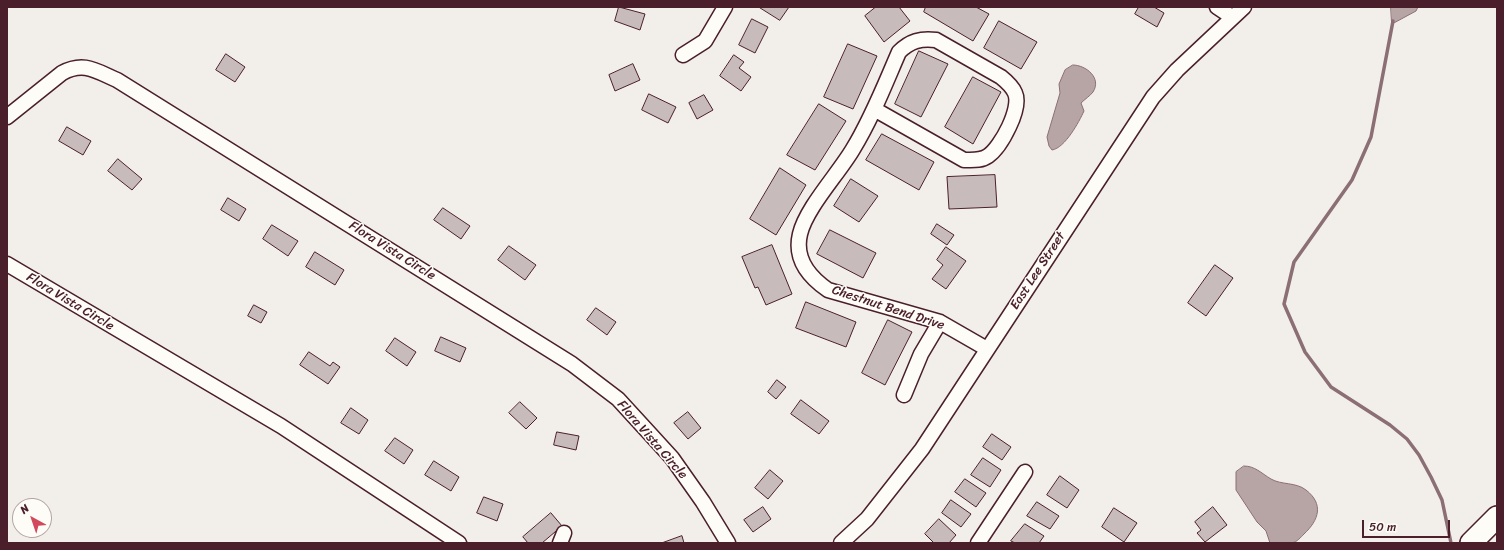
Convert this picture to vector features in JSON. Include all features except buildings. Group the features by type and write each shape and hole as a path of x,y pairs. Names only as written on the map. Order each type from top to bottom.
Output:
{"highway":[{"path":"1471,543 1497,517"}],"street":[{"path":"683,56 706,41 725,7"},
{"path":"1217,7 1232,16"},
{"name":"East Lee Street","path":"841,543 867,519 902,476 1153,97 1177,70 1232,16 1244,7"},
{"name":"Chestnut Bend Drive","path":"874,109 964,160 977,160 988,156 996,149 1015,114 1017,103 1015,93 1010,84 1001,77 951,47 936,40 925,38 910,43 899,52 874,109 853,148 805,219 800,234 799,250 804,268 815,281 828,290 940,322 987,349"},
{"name":"Flora Vista Circle","path":"7,117 71,68 85,66 117,80 572,364 618,399 672,458 703,502 728,543"},
{"name":"Flora Vista Circle","path":"7,264 281,426 459,543"},
{"path":"904,395 921,354 940,322"},
{"path":"978,543 1025,472"}],"shaded area":[{"path":"1391,7 1418,7 1416,11 1392,24"},
{"path":"1073,65 1083,67 1091,73 1096,82 1095,87 1093,92 1081,103 1084,111 1067,140 1062,145 1052,150 1049,146 1047,137 1060,93 1059,84 1065,70"},
{"path":"1244,466 1255,469 1275,481 1302,487 1312,495 1317,506 1316,518 1309,529 1297,541 1287,544 1270,543 1266,531 1257,522 1236,490 1236,472"}],"waterway":[{"path":"1393,21 1371,137 1352,180 1294,262 1284,304 1305,352 1331,387 1390,425 1407,439 1419,455 1442,500 1451,543"}]}
